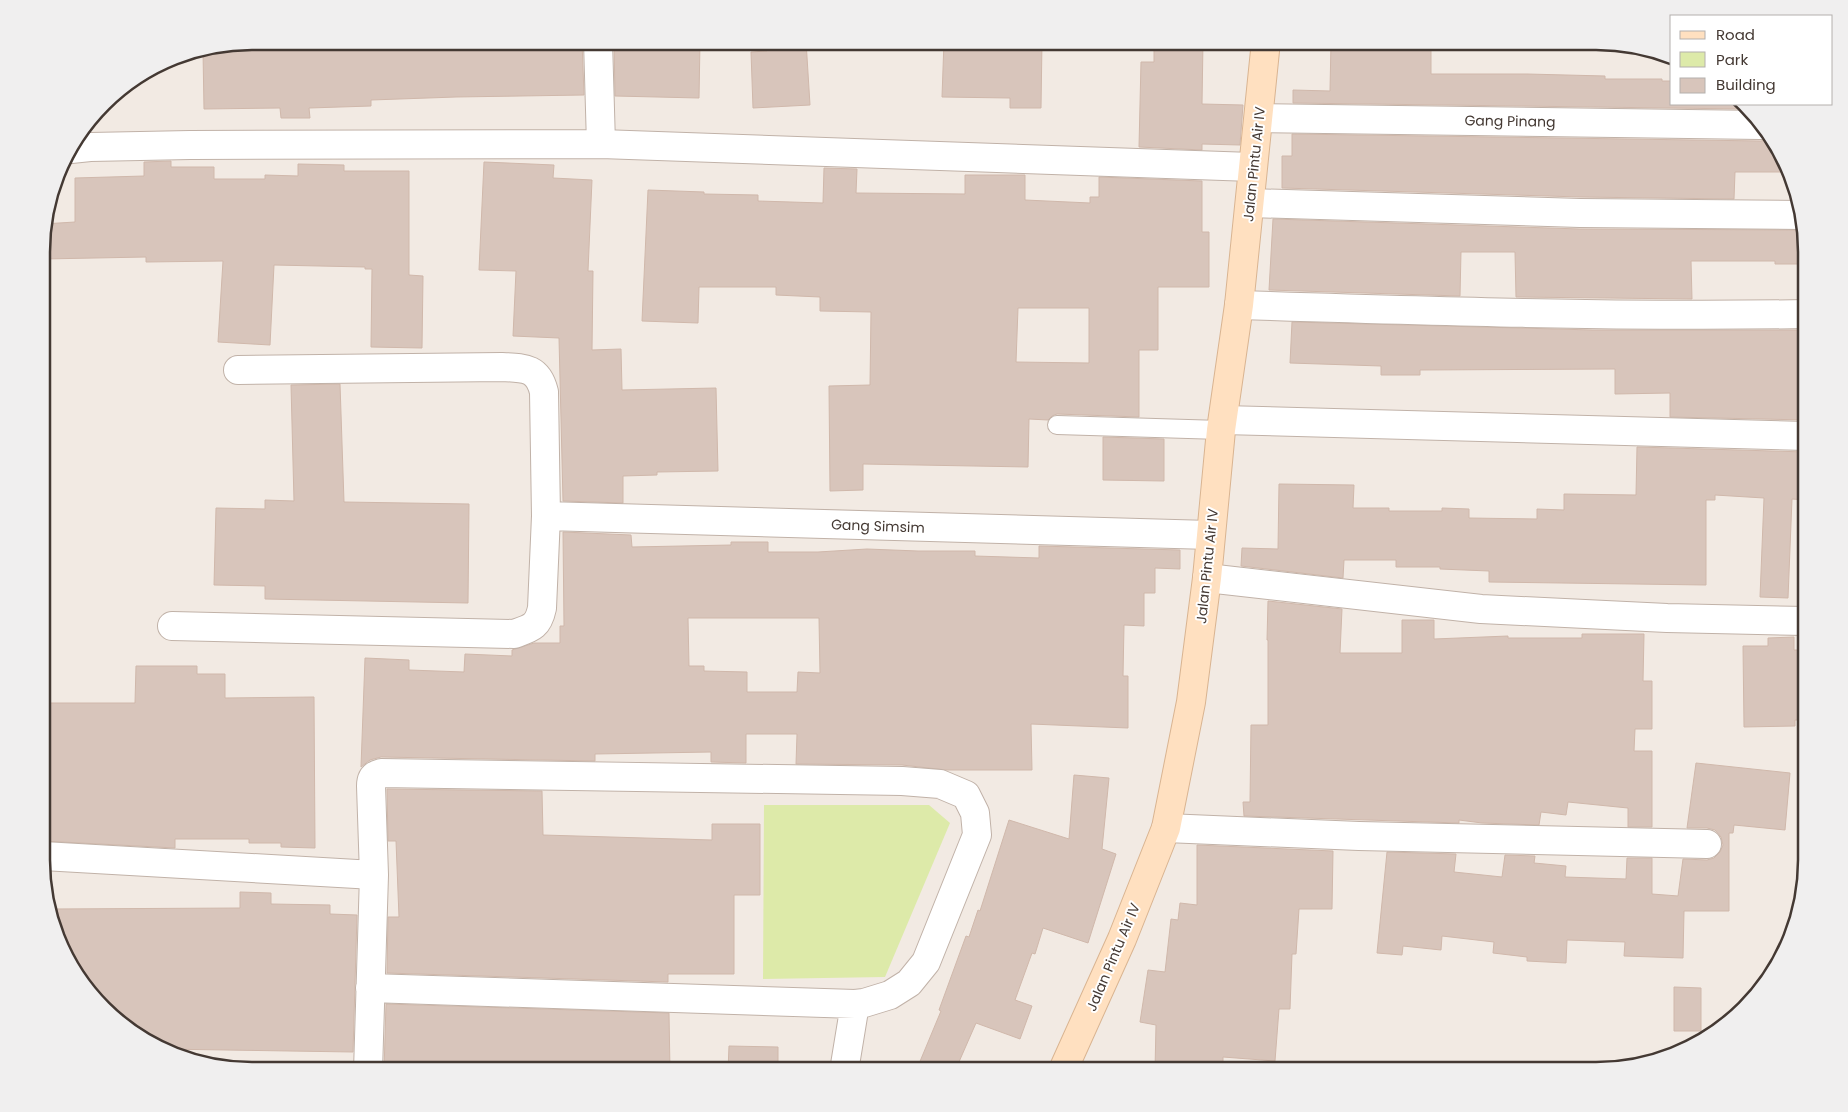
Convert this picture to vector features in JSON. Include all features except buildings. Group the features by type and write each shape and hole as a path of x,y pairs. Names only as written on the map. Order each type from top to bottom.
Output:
{"main road":[{"name":"Jalan Pintu Air IV","path":"1067,1062 1122,939 1166,828 1191,702 1207,578 1222,425 1239,305 1265,50"}],"street":[{"path":"598,50 602,144"},
{"name":"Gang Pinang","path":"1259,118 1753,125"},
{"path":"79,148 190,145 602,144 1252,167"},
{"path":"1250,203 1580,214 1794,215"},
{"path":"1239,305 1696,315 1798,314"},
{"path":"172,626 514,634 531,628 540,619 546,516 544,392 542,382 534,372 522,368 238,370"},
{"path":"1222,425 1798,436"},
{"name":"Gang Simsim","path":"546,516 1210,535"},
{"path":"1207,578 1481,609 1667,618 1798,621"},
{"path":"368,1062 370,988 374,875 371,786 375,774 902,781 940,784 966,795 975,813 977,835 926,962 909,983 890,995 864,1003 370,988"},
{"path":"1166,828 1408,837 1707,844"},
{"path":"50,856 374,875"},
{"path":"845,1062 855,1004"}],"lane":[{"path":"1057,425 1222,425"}],"green space":[{"path":"764,805 929,805 950,823 885,977 763,979"}]}
